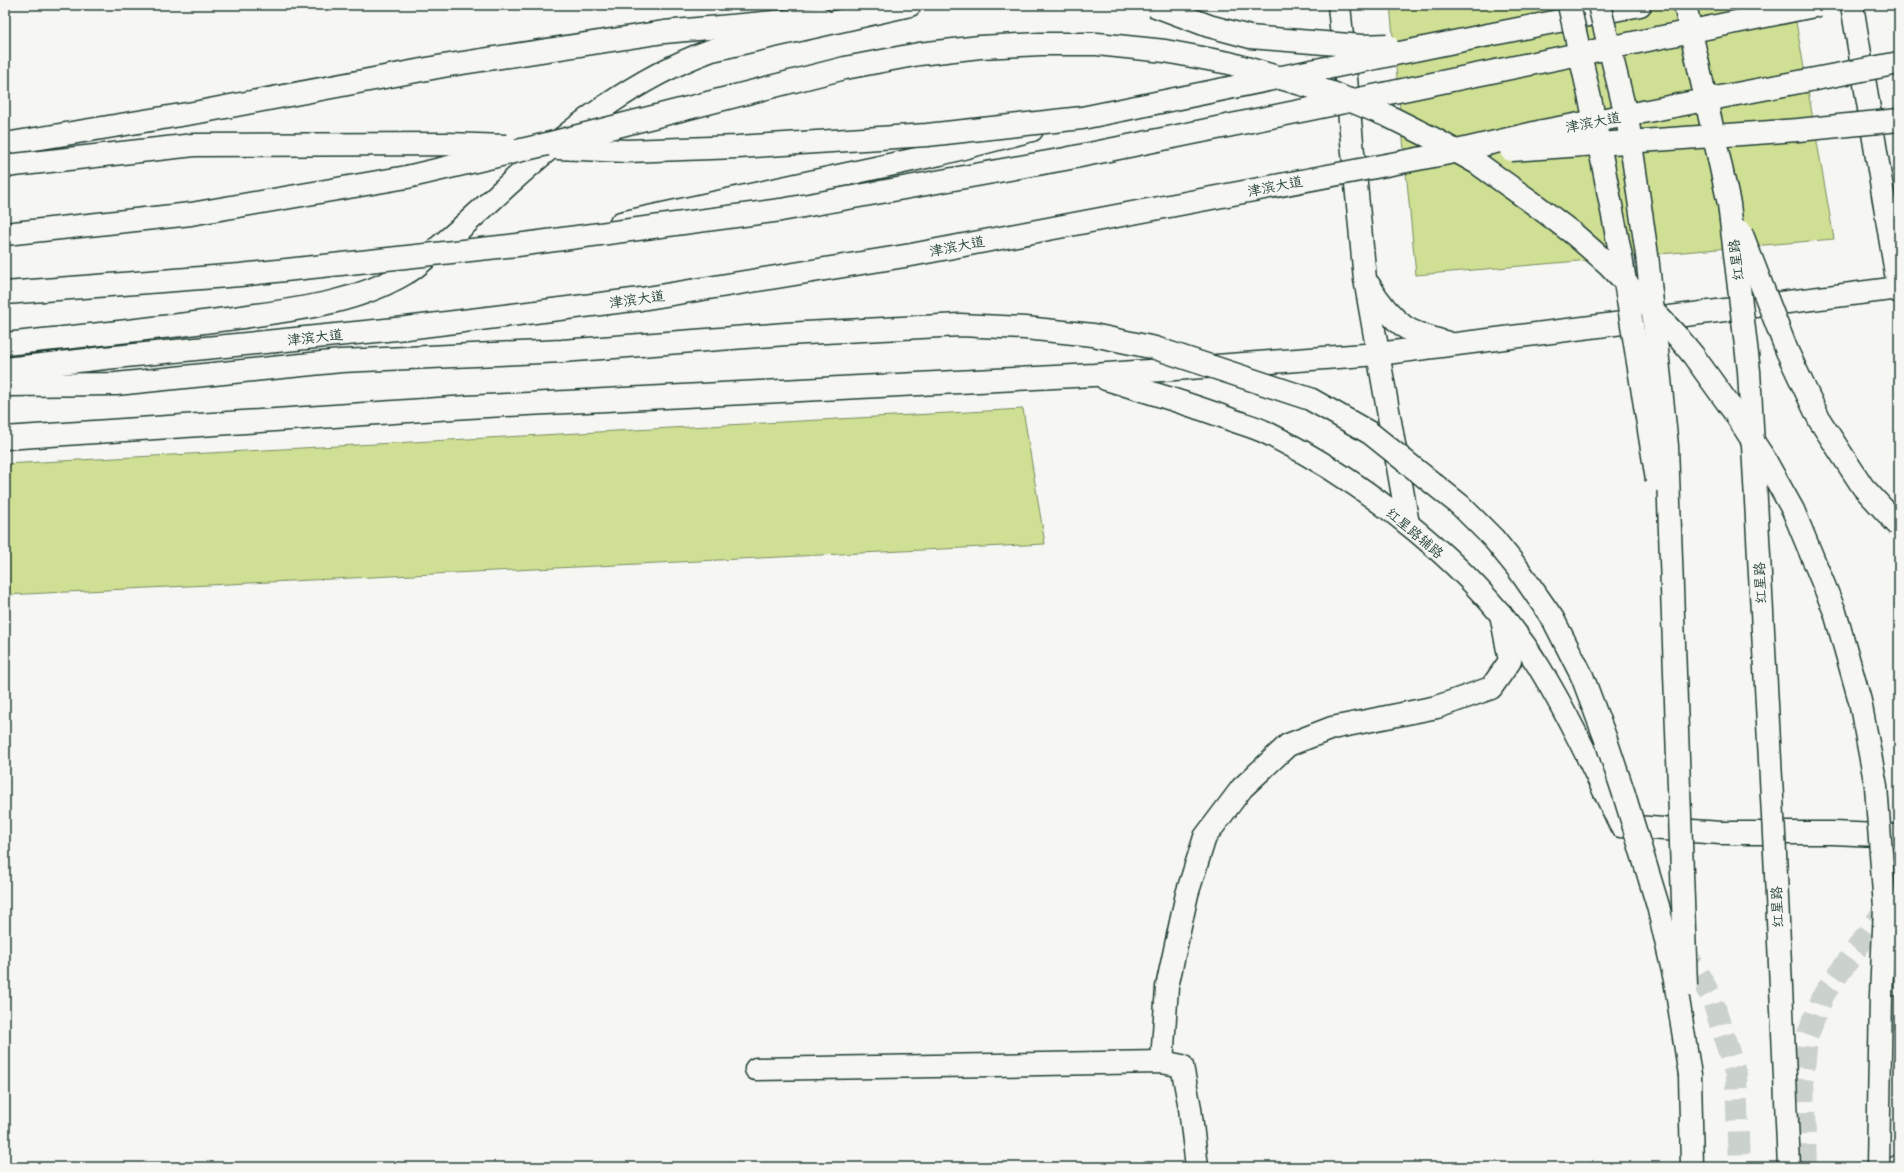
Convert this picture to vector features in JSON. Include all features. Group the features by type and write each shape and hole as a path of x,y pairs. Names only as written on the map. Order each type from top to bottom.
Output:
{"main road":[{"path":"5,344 165,328 321,305 367,292 407,273 476,215 541,155 609,104 661,72 712,50 910,5"},
{"path":"1153,5 1209,26 1250,36 1292,41 1362,46 1488,35"},
{"path":"1339,5 1365,279 1408,524"},
{"path":"1569,5 1592,108 1621,257 1654,465 1669,541"},
{"path":"1599,5 1628,123 1647,255 1667,446 1669,541 1690,1075 1692,1167"},
{"path":"517,245 940,154 1082,118 1640,5"},
{"name":"红星路","path":"1685,5 1730,204 1749,371 1775,853 1789,1167"},
{"path":"5,293 240,275 517,245 781,210 1065,158 1819,5"},
{"path":"5,438 468,407 1094,375 1378,354 1899,290 1852,5"},
{"path":"5,144 199,112 444,66 664,32 871,14"},
{"path":"5,234 191,214 407,177 543,145 845,68 920,54 980,48 1097,44 1165,51 1229,63 1332,93 1388,116 1436,140 1483,168 1533,203 1608,264 1678,337 1732,409 1764,458 1793,510 1835,612 1860,701 1876,786 1884,906 1878,1167"},
{"name":"津滨大道","path":"5,369 406,328 641,299 911,255 1444,154 1543,131 1899,63"},
{"path":"5,166 194,145 447,144 627,151 738,147 927,135 1082,118"},
{"path":"1444,154 1798,130 1899,120"},
{"path":"1730,204 1786,351 1820,421 1863,487 1899,526"},
{"path":"1365,279 1376,298 1407,328 1453,344"},
{"path":"5,385 116,384 341,361 562,351 786,334 960,325 1026,328 1093,335 1156,348 1310,399 1370,432 1460,505 1502,548 1554,619 1582,676 1623,790 1658,906 1675,980 1690,1075"},
{"name":"红星路辅路","path":"1094,375 1205,410 1264,432 1332,469 1408,524 1471,582 1501,614 1538,666 1581,744 1621,826 1721,833 1832,833 1899,836"},
{"path":"1162,1062 1167,987 1187,894 1205,837 1242,788 1288,746 1346,725 1437,707 1491,688 1510,661 1501,614"},
{"path":"1886,1167 1899,1007"},
{"path":"756,1069 1162,1062 1182,1066 1190,1108 1197,1167"}],"green space":[{"path":"1390,5 1793,5 1834,239 1416,275"},
{"path":"1023,409 1045,544 5,595 5,464"}],"tunnel":[{"path":"1806,1167 1803,1080 1807,1037 1824,994 1899,890"},
{"path":"1682,946 1712,998 1736,1075 1739,1167"}]}
